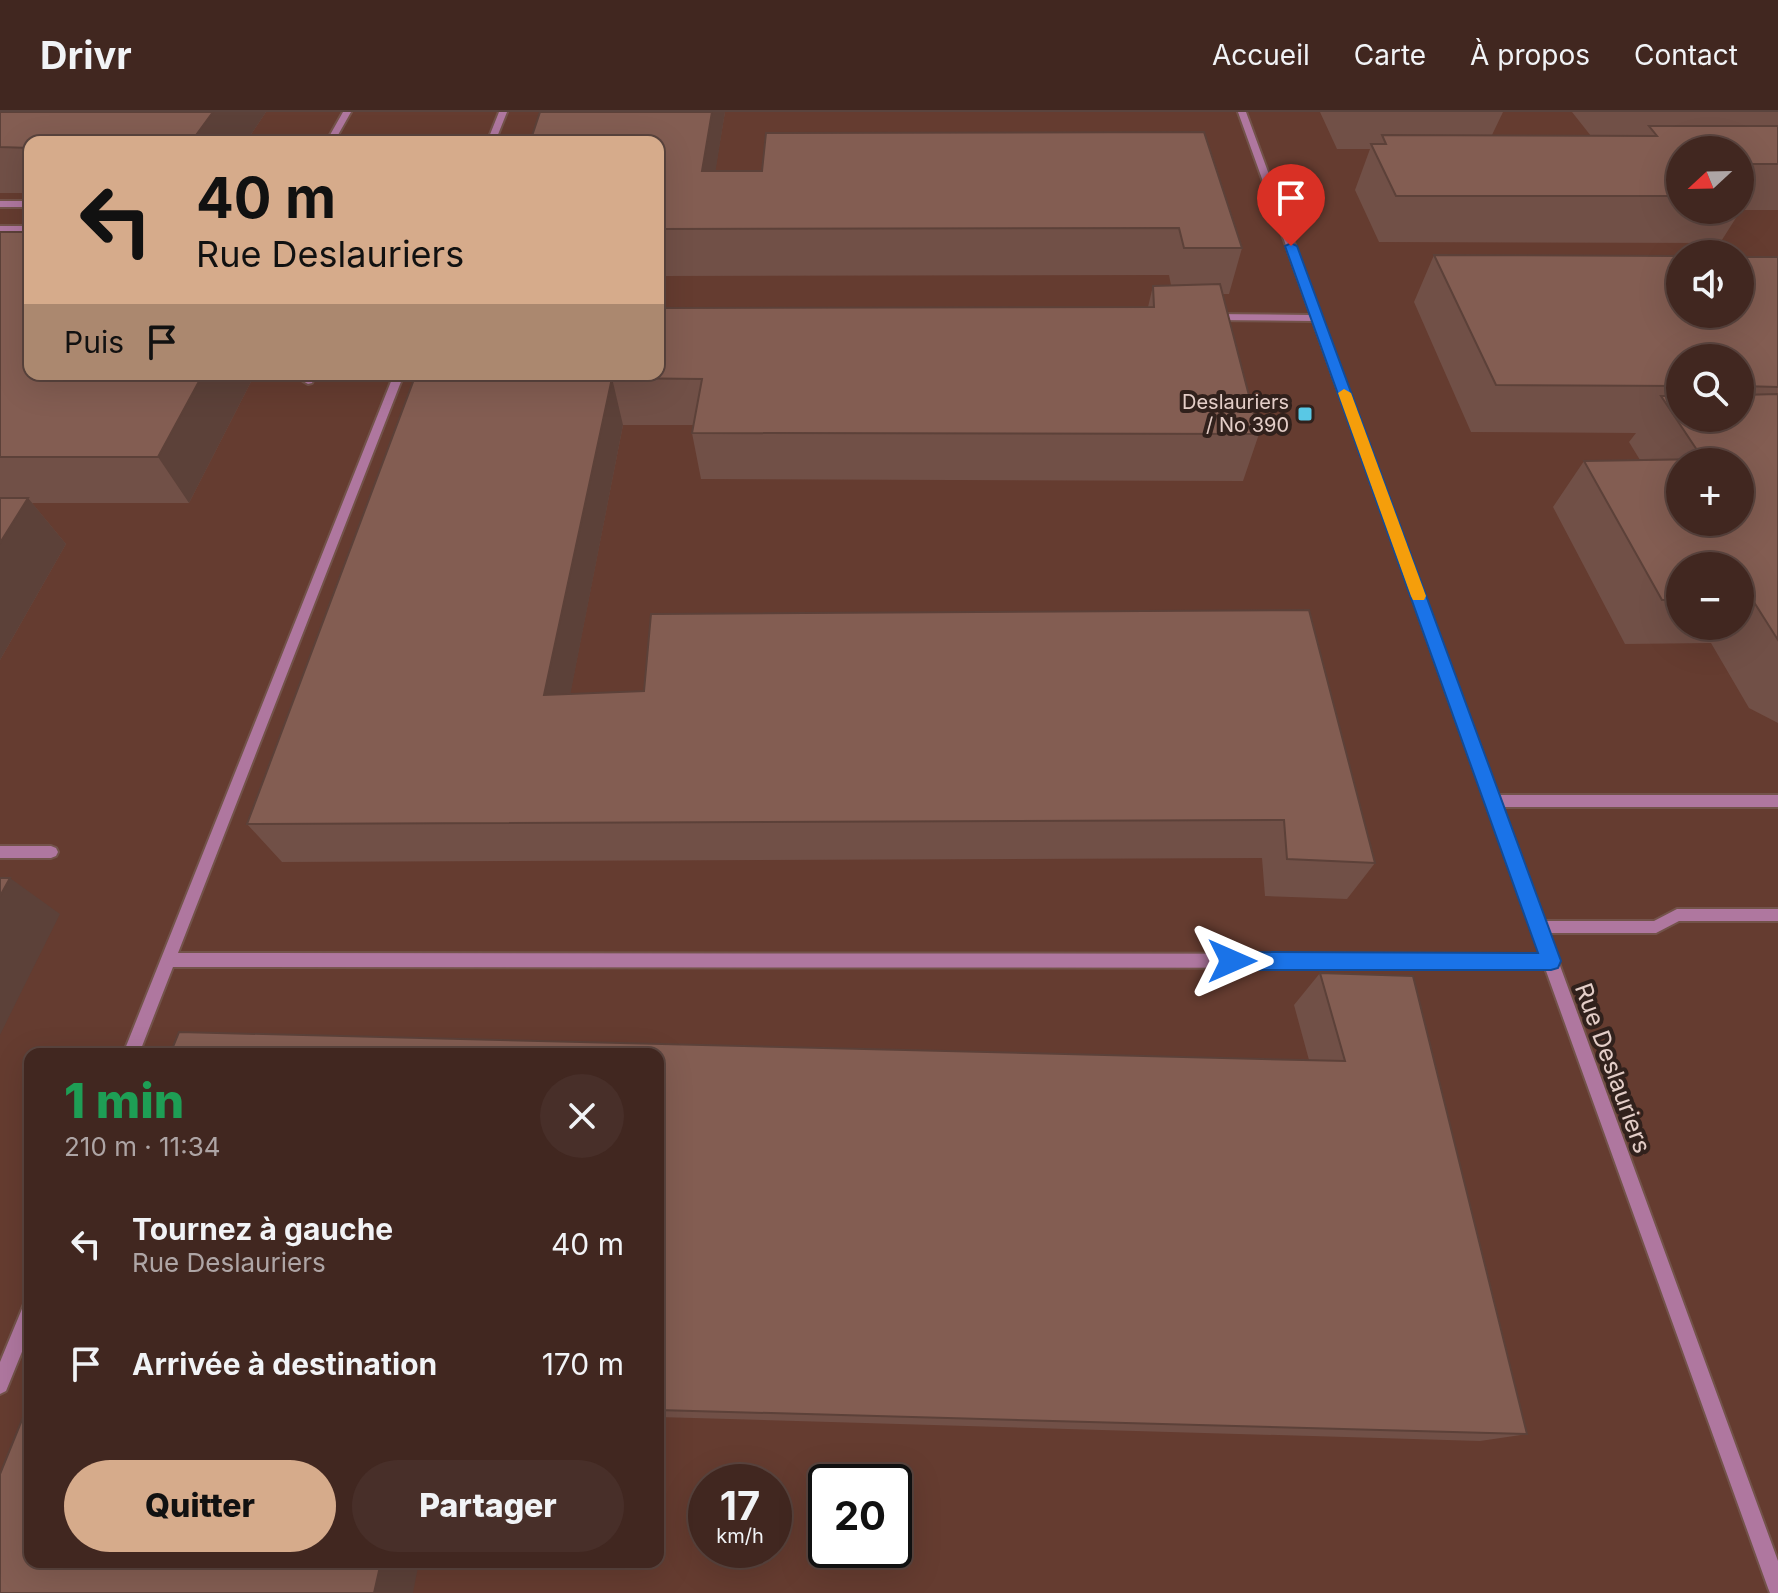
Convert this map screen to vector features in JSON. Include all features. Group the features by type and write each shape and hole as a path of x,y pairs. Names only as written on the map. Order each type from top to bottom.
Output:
{"street":[{"path":"333,136 347,112"},
{"path":"493,136 503,112"},
{"name":"Rue Deslauriers","path":"1242,112 1778,1588"},
{"path":"0,204 24,204"},
{"path":"0,229 24,229"},
{"path":"1194,317 1317,318"},
{"path":"133,1048 397,380"},
{"path":"1493,801 1778,801"},
{"path":"0,852 51,852"},
{"path":"1538,927 1656,927 1677,915 1778,915"},
{"path":"168,960 1551,961"},
{"path":"0,1385 24,1325"}],"shaded area":[{"path":"0,112 1778,112 1778,1593 0,1593"}],"building":[{"path":"0,112 213,112 195,136 24,136 24,148 0,147"},
{"path":"540,112 712,112 702,171 762,171 766,133 1204,132 1242,248 1184,248 1179,228 664,229 664,136 532,136"},
{"path":"1649,126 1778,126 1778,164 1754,164 1754,136 1666,136 1666,196 1396,196 1371,144 1386,144 1382,135 1657,136"},
{"path":"0,232 24,232 24,380 200,380 158,457 0,457"},
{"path":"1434,255 1666,256 1666,328 1754,328 1754,257 1778,257 1778,387 1754,386 1754,344 1666,344 1666,386 1496,385"},
{"path":"1220,284 1259,434 692,433 702,379 664,379 664,308 1154,307 1153,286"},
{"path":"414,380 612,380 544,695 644,691 651,614 1309,610 1375,863 1287,859 1284,820 247,824"},
{"path":"1778,394 1778,640 1754,602 1754,552 1666,552 1666,600 1662,600 1584,461 1666,460 1666,536 1754,536 1754,448 1696,448 1685,432 1754,432 1754,395"},
{"path":"0,498 28,498 0,543"},
{"path":"0,878 10,878 0,896"},
{"path":"1320,973 1413,976 1527,1434 664,1410 664,1048 172,1048 179,1032 1345,1061"},
{"path":"24,1415 24,1568 380,1568 374,1593 0,1593 0,1474"}],"slow traffic":[{"path":"1344,393 1418,596"}],"place":[{"name":"Deslauriers / No 390","path":"1305,414"}],"route":[{"path":"1232,961 1551,961 1291,246"}]}
